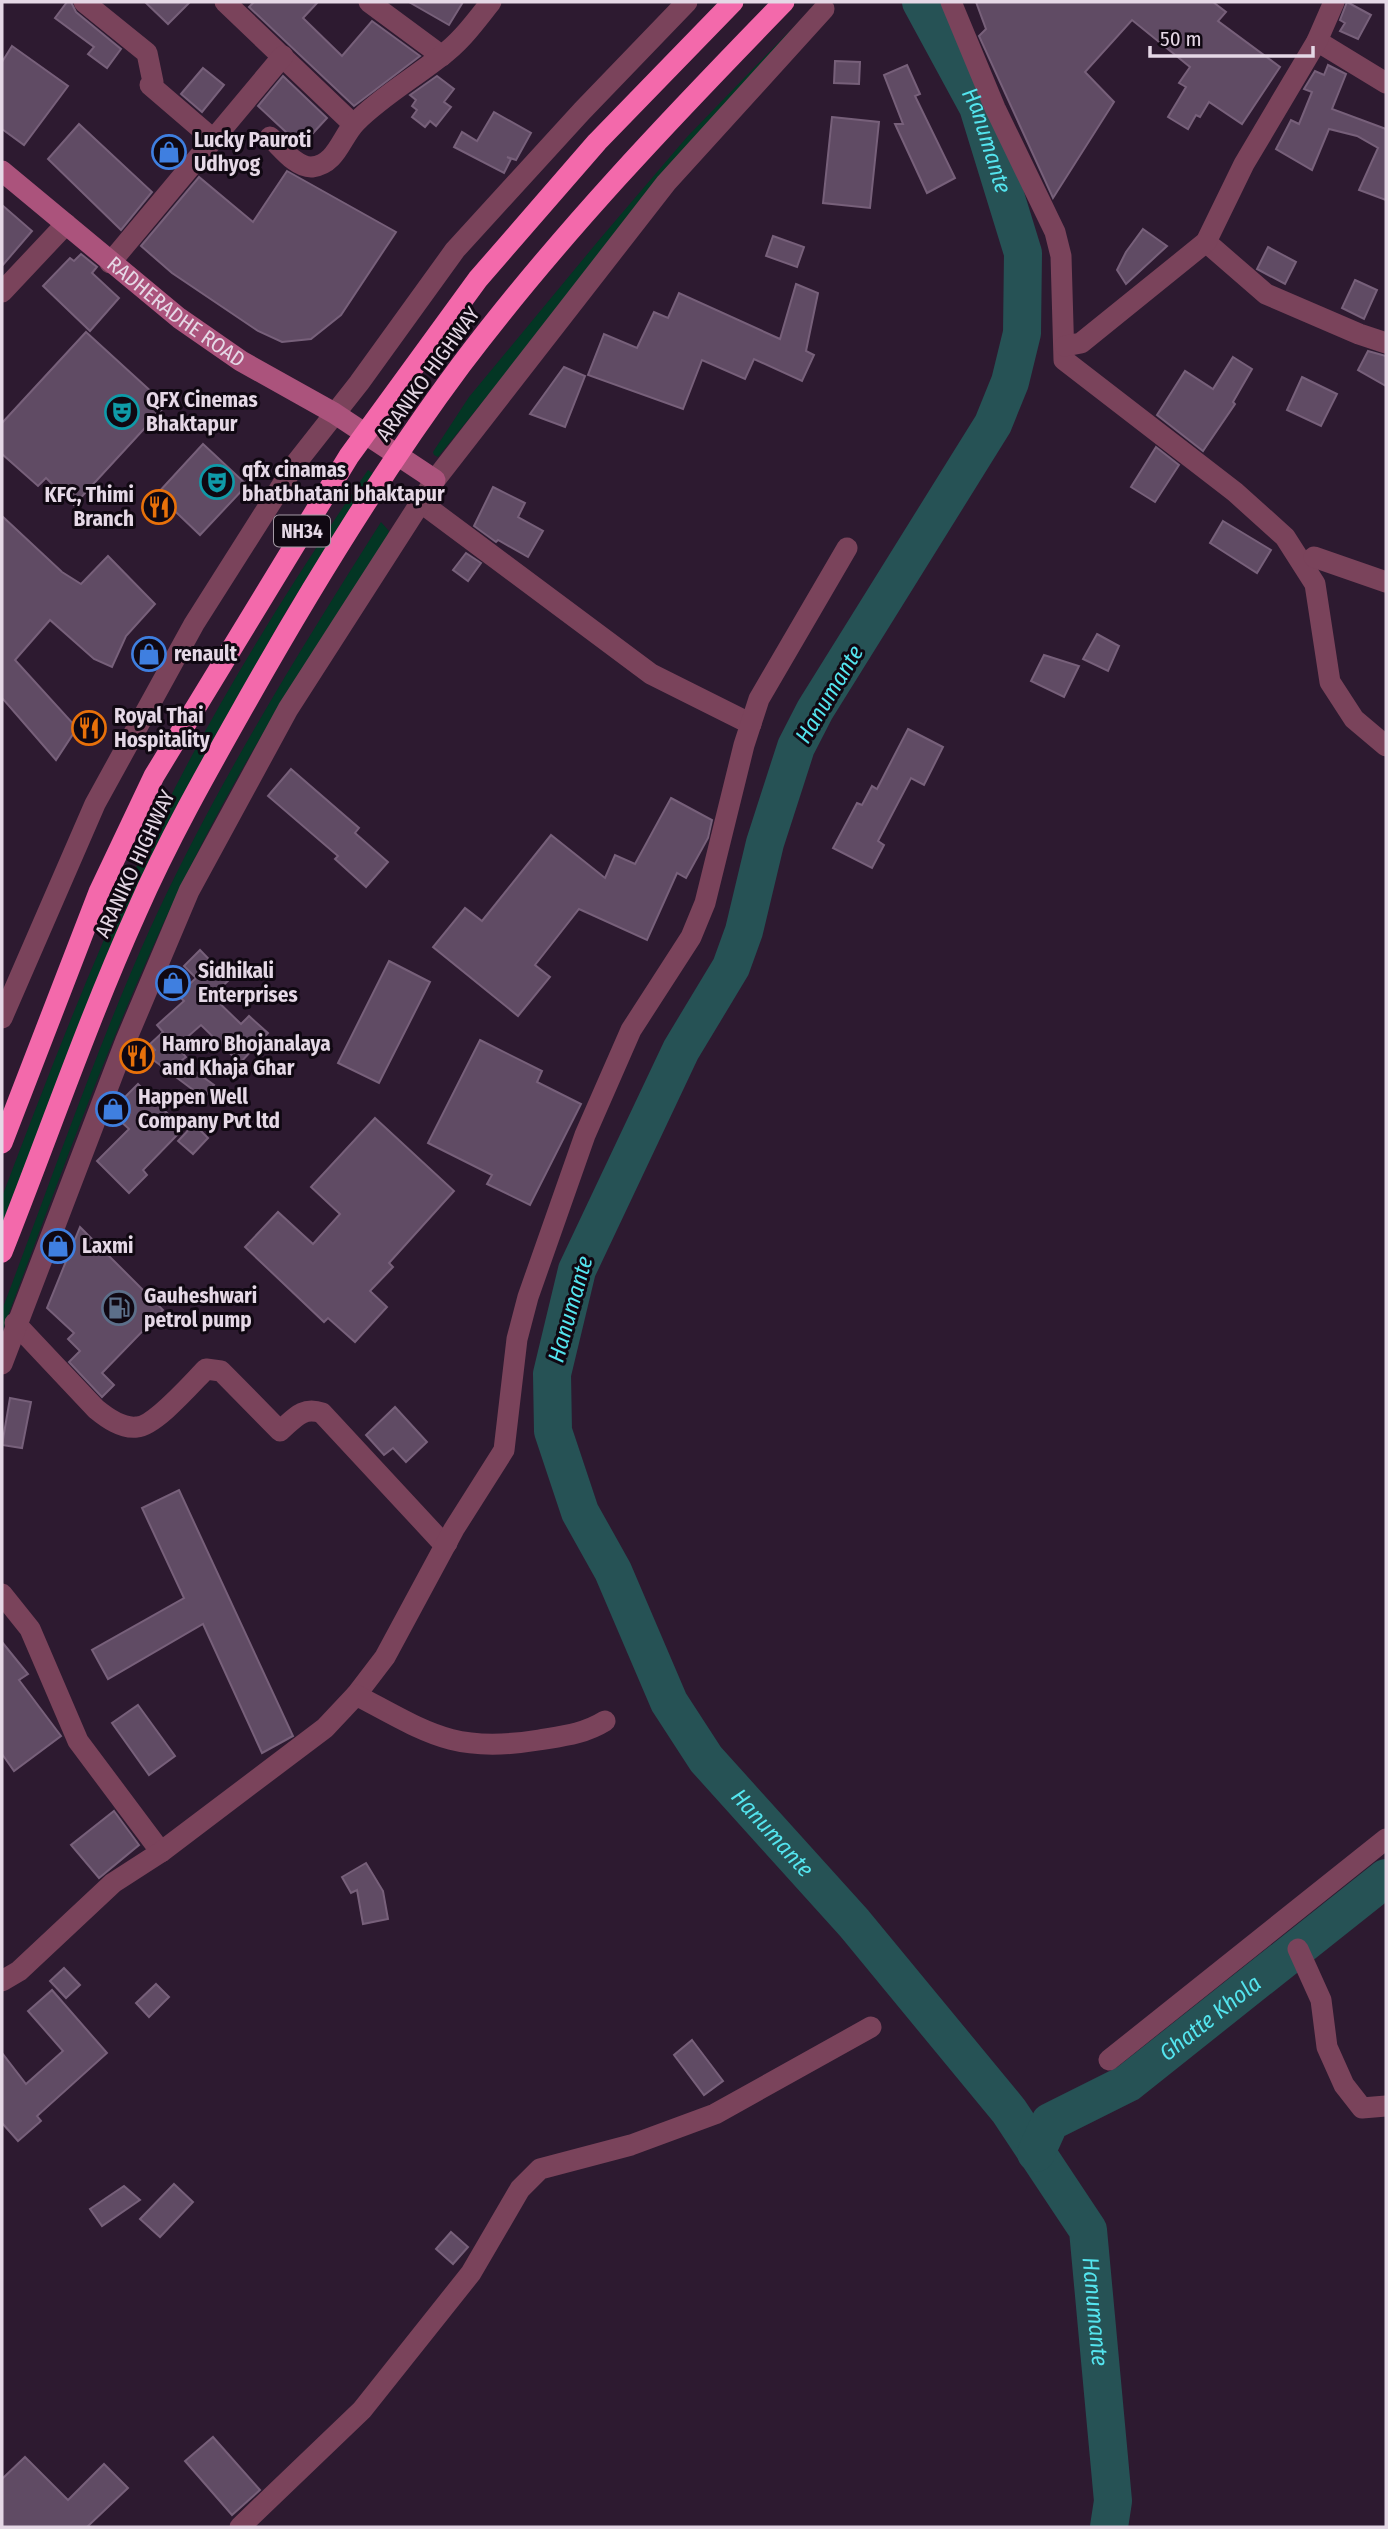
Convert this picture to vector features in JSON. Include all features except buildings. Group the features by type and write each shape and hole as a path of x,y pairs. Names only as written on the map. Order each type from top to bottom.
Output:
{"highway":[{"name":"ARANIKO HIGHWAY","path":"2,1143 99,891 154,776 365,433 478,279 597,142 733,2"},
{"name":"ARANIKO HIGHWAY","path":"2,1252 137,910 209,768 309,591 398,455 462,365 565,237 668,120 784,2"}],"main road":[{"name":"RADHERADHE ROAD","path":"2,171 179,318 241,360 334,413 435,480"}],"street":[{"path":"84,2 146,53 153,82 150,85 214,140"},
{"path":"225,2 353,124"},
{"path":"369,2 442,57"},
{"path":"270,137 301,165 313,167 336,153 353,124 442,57 464,36 491,2"},
{"path":"2,1018 95,804 194,624 296,463 359,383 455,250 564,130 687,2"},
{"path":"951,2 995,108 1055,232 1061,256 1064,360 1235,492 1284,537 1300,557 1314,584 1330,682 1354,719 1386,746"},
{"path":"1065,346 1081,343 1206,242 1244,164 1317,41 1334,2"},
{"path":"2,1364 15,1323 126,1040 189,891 288,709 419,501 435,480 666,183 824,9"},
{"path":"1317,41 1386,83"},
{"path":"110,263 283,57"},
{"path":"2,292 66,224"},
{"path":"1206,242 1266,294 1386,343"},
{"path":"419,501 651,674 751,724"},
{"path":"2,1981 19,1971 113,1883 161,1852 325,1728 386,1657 447,1543 505,1450 517,1339 545,1241 619,1055 691,937 705,903 751,724 769,679 846,548"},
{"path":"1314,557 1386,582"},
{"path":"15,1323 96,1409 109,1420 123,1425 137,1427 150,1422 206,1370 221,1371 280,1431 302,1412 312,1409 322,1413 439,1539 447,1543"},
{"path":"2,1594 30,1629 78,1741 161,1852"},
{"path":"356,1695 427,1733 459,1744 501,1746 586,1733 605,1721"},
{"path":"1109,2060 1386,1839"},
{"path":"1298,1949 1321,2000 1327,2048 1344,2085 1362,2108 1386,2106"},
{"path":"240,2527 362,2410 471,2273 520,2189 540,2169 631,2145 715,2115 871,2027"}],"green space":[{"path":"813,7 562,304 438,457 434,455 433,452 469,397 599,240 687,137"},
{"path":"368,470 374,474 288,608 201,762 138,891 2,1228 2,1197 66,1031 161,816 243,664"},
{"path":"381,522 389,531 384,545 257,744 204,840 171,908 139,977 82,1118 2,1332 2,1310 91,1072 149,931 229,774 288,672"}],"waterway":[{"name":"Hanumante","path":"921,2 978,107 1023,253 1022,333 1010,382 993,424 815,710 796,747 765,843 744,931 731,967 681,1050 577,1270 552,1374 553,1431 580,1512 613,1571 669,1702 706,1759 854,1923 1009,2111 1088,2230 1113,2501 1109,2527"},
{"name":"Ghatte Khola","path":"1036,2153 1050,2122 1128,2083 1386,1878"}],"place":[{"name":"Lucky Pauroti Udhyog","path":"169,152"},
{"name":"QFX Cinemas Bhaktapur","path":"122,412"},
{"name":"qfx cinamas bhatbhatani bhaktapur","path":"217,482"},
{"name":"KFC, Thimi Branch","path":"159,507"},
{"name":"renault","path":"149,654"},
{"name":"Royal Thai Hospitality","path":"89,728"},
{"name":"Sidhikali Enterprises","path":"173,983"},
{"name":"Hamro Bhojanalaya and Khaja Ghar","path":"137,1056"},
{"name":"Happen Well Company Pvt ltd","path":"113,1109"},
{"name":"Laxmi","path":"58,1246"},
{"name":"Gauheshwari petrol pump","path":"119,1308"}]}
